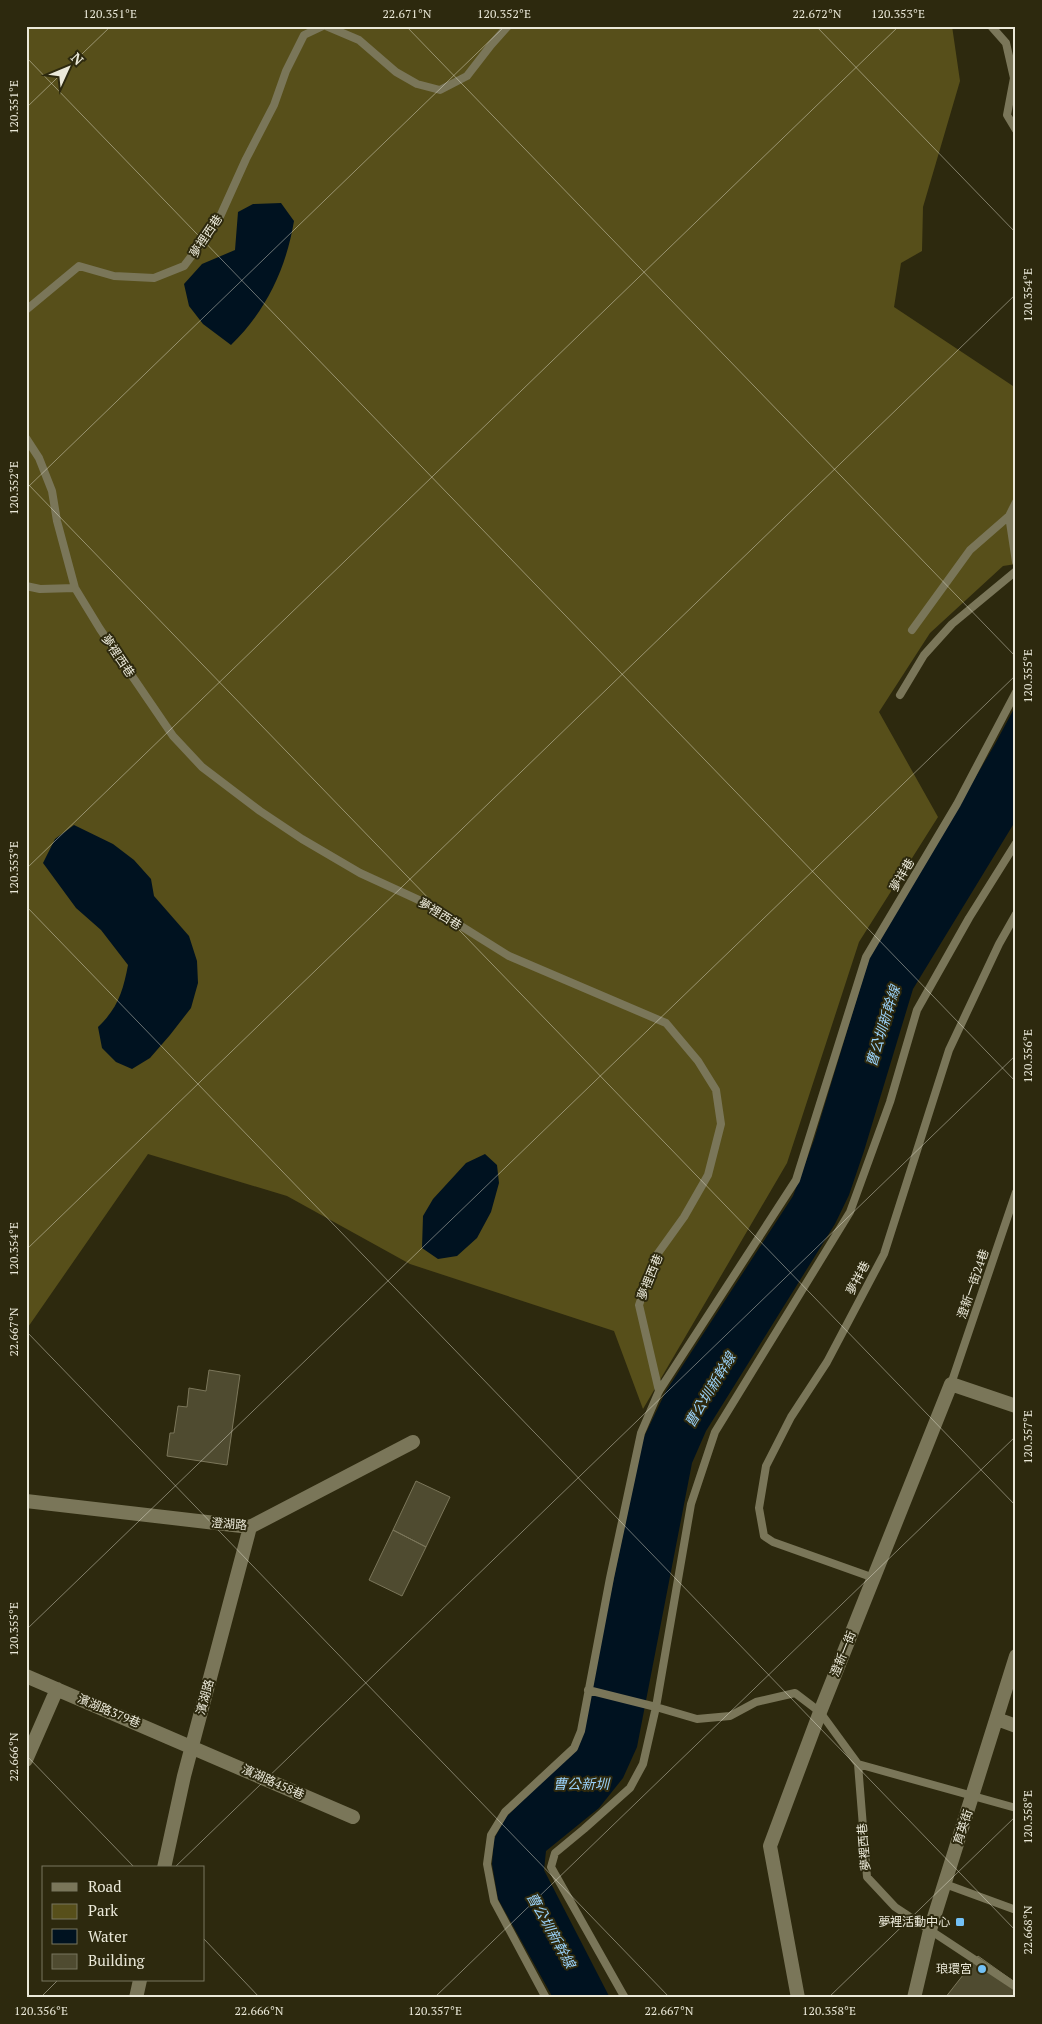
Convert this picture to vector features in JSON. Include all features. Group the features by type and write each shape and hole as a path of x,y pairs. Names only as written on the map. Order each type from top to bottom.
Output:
{"street":[{"name":"澄新一街","path":"798,1998 770,1846 820,1712 951,1384"},
{"path":"951,1384 1016,1406"},
{"name":"澄湖路","path":"26,1501 250,1527 413,1442"},
{"name":"濱湖路","path":"164,1866 192,1747 250,1527"},
{"name":"育英街","path":"914,1998 930,1930 1016,1656"},
{"name":"濱湖路379巷","path":"26,1676 192,1747"},
{"path":"26,1760 57,1689"},
{"path":"997,1719 1016,1726"},
{"name":"濱湖路458巷","path":"192,1747 353,1817"},
{"path":"136,1998 140,1982"}],"lane":[{"name":"夢裡西巷","path":"26,310 79,266 114,276 154,278 184,266 218,221 246,158 274,105 286,71 304,35 325,26 359,40 396,72 417,84 440,90 468,76 490,45 508,26"},
{"path":"991,26 1006,43 1014,78 1007,115 1016,130"},
{"name":"夢裡西巷","path":"26,438 39,458 52,491 59,530 75,588 100,629 173,736 202,767 253,806 302,839 360,873 421,901 509,956 666,1023 698,1061 716,1090 721,1124 708,1175 684,1217 656,1256 639,1305 659,1392"},
{"path":"912,630 970,550 1009,516 1016,502"},
{"path":"1009,516 1016,562"},
{"path":"900,695 924,655 946,630 1016,571"},
{"path":"26,586 40,589 75,588"},
{"name":"夢祥巷","path":"546,1998 494,1901 487,1864 491,1835 505,1812 574,1748 581,1731 610,1578 641,1433 659,1392 796,1180 866,957 957,804 1016,692"},
{"path":"624,1998 551,1866 554,1853 630,1788 643,1764 656,1707 691,1504 715,1432 850,1212 890,1102 917,1010 969,918 1016,843"},
{"name":"夢祥巷","path":"874,1578 773,1542 764,1536 759,1508 766,1466 791,1417 827,1362 884,1254 949,1050 999,944 1016,914"},
{"name":"澄新一街24巷","path":"951,1384 1016,1192"},
{"path":"588,1690 697,1719 730,1716 756,1702 794,1693 820,1712 858,1764 1016,1808"},
{"name":"夢裡西巷","path":"858,1764 867,1877 895,1908 1016,1987"},
{"path":"945,1884 1016,1910"}],"green space":[{"path":"26,26 952,26 960,81 923,207 922,251 901,263 894,307 1016,388 1016,564 1003,566 930,633 879,712 938,817 859,942 787,1163 643,1409 614,1331 410,1264 287,1196 148,1154 26,1330"}],"water":[{"path":"281,203 294,221 286,256 273,288 264,303 231,345 203,324 189,306 184,284 202,264 235,250 238,212 253,204"},
{"name":"曹公新圳","path":"1016,705 1016,820 913,989 864,1151 849,1195 835,1224 706,1431 692,1463 637,1747 623,1778 599,1808 546,1851 544,1870 610,1998 553,1998 498,1899 492,1864 494,1839 506,1817 579,1745 643,1439 666,1391 793,1196 814,1140 869,959"},
{"path":"74,825 113,844 134,860 151,879 154,896 189,936 197,961 198,983 191,1008 150,1058 132,1069 116,1062 102,1048 98,1027 119,999 128,965 101,930 76,908 43,863 55,839"},
{"path":"485,1154 497,1165 499,1183 491,1212 477,1238 457,1256 438,1259 422,1248 423,1216 433,1199 466,1163"}],"building":[{"path":"209,1370 240,1375 227,1465 167,1456 170,1433 174,1433 178,1406 187,1407 189,1388 206,1391"},
{"path":"416,1481 450,1497 426,1547 393,1530"},
{"path":"393,1530 426,1547 402,1596 369,1580"},
{"name":"琅環宮","path":"978,1956 1016,1983 1016,1991 1012,1998 945,1998"}],"place":[{"name":"夢裡活動中心","path":"960,1922"},
{"name":"琅環宮","path":"982,1969"}],"water label":[{"name":"曹公圳新幹線","path":"883,1026"},
{"name":"曹公圳新幹線","path":"710,1390"},
{"name":"曹公圳新幹線","path":"551,1930"}]}
